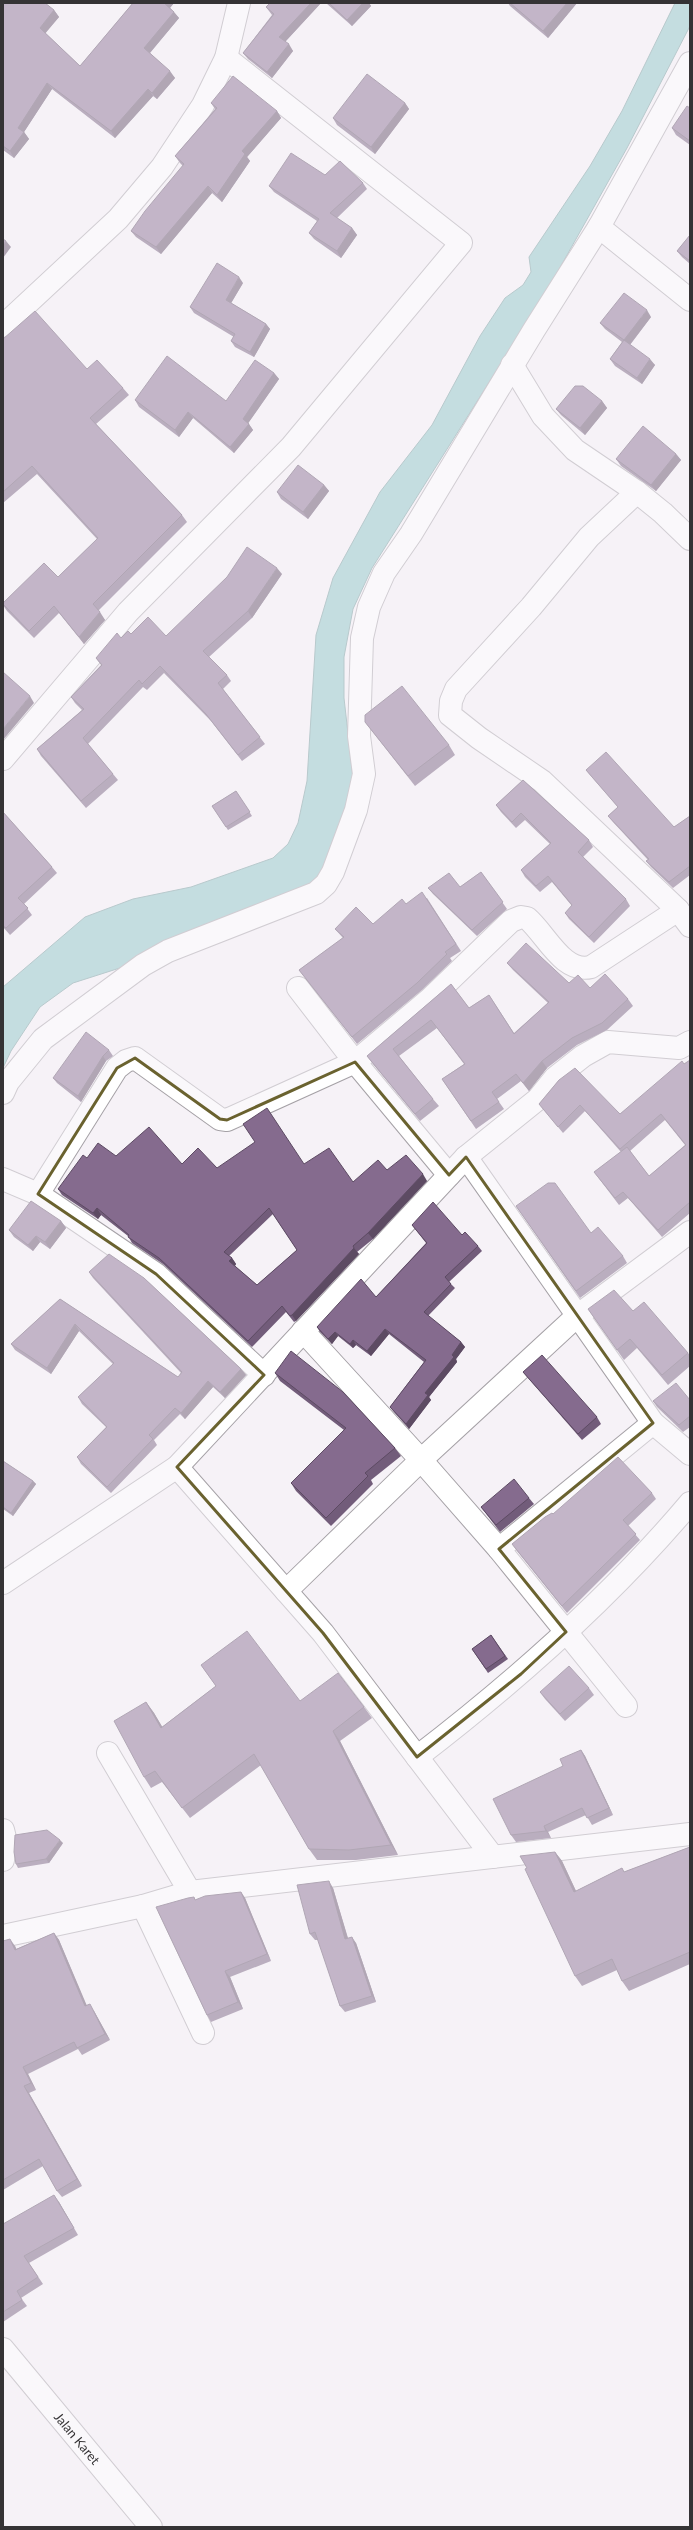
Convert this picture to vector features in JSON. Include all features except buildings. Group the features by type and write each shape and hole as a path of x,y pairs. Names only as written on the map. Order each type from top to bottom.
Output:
{"street":[{"path":"3,326 118,219 162,167 203,105 226,58 239,3"},
{"path":"3,759 128,612 291,447 461,243 226,58"},
{"path":"3,1093 26,1057 43,1039 143,965 168,951 316,893 326,884 343,849 356,810 364,774 359,736 358,704 362,638 369,607 384,573 411,534 512,365 599,227 689,67"},
{"path":"599,227 690,300"},
{"path":"512,365 543,416 575,450 636,492 663,513 690,539"},
{"path":"38,1194 117,1068 126,1061 135,1058 220,1119 227,1120 355,1062 430,1000 511,921 521,917 527,918 563,959 577,969 583,969 591,967 684,918 542,780 479,738 450,715 451,701 456,689 531,607 589,537 636,492"},
{"path":"298,988 355,1062 449,1175"},
{"path":"3,1583 177,1467 466,1157 538,1099 555,1078 582,1056 608,1042 679,1048 690,1042"},
{"path":"466,1157 653,1423 690,1454"},
{"path":"3,1179 38,1194 156,1274 264,1375"},
{"path":"286,1592 421,1460 577,1316 690,1232"},
{"path":"303,1331 421,1460 498,1549 626,1706"},
{"path":"498,1549 653,1423"},
{"path":"177,1467 286,1592 324,1633 493,1857"},
{"path":"417,1757 521,1674 566,1632 660,1539 690,1503"},
{"path":"108,1753 190,1892"},
{"path":"3,1830 5,1838 3,1860"},
{"path":"3,1936 143,1906 190,1892 690,1834"},
{"path":"143,1906 203,2033"},
{"name":"Jalan Karet","path":"3,2349 151,2527"}],"highlighted area":[{"path":"135,1058 220,1119 227,1120 355,1062 449,1175 466,1157 653,1423 499,1549 566,1632 521,1674 417,1757 323,1633 177,1467 264,1375 156,1274 38,1194 117,1068"}],"water":[{"path":"675,3 690,3 690,26 627,148 548,289 372,568 353,609 344,657 344,698 353,778 342,823 326,867 314,883 123,967 73,983 40,1007 11,1051 3,1068 3,987 85,917 133,899 191,887 273,858 288,844 298,823 307,781 316,635 333,578 380,492 432,425 480,336 505,298 523,285 531,272 529,257 590,166 622,111"}]}
